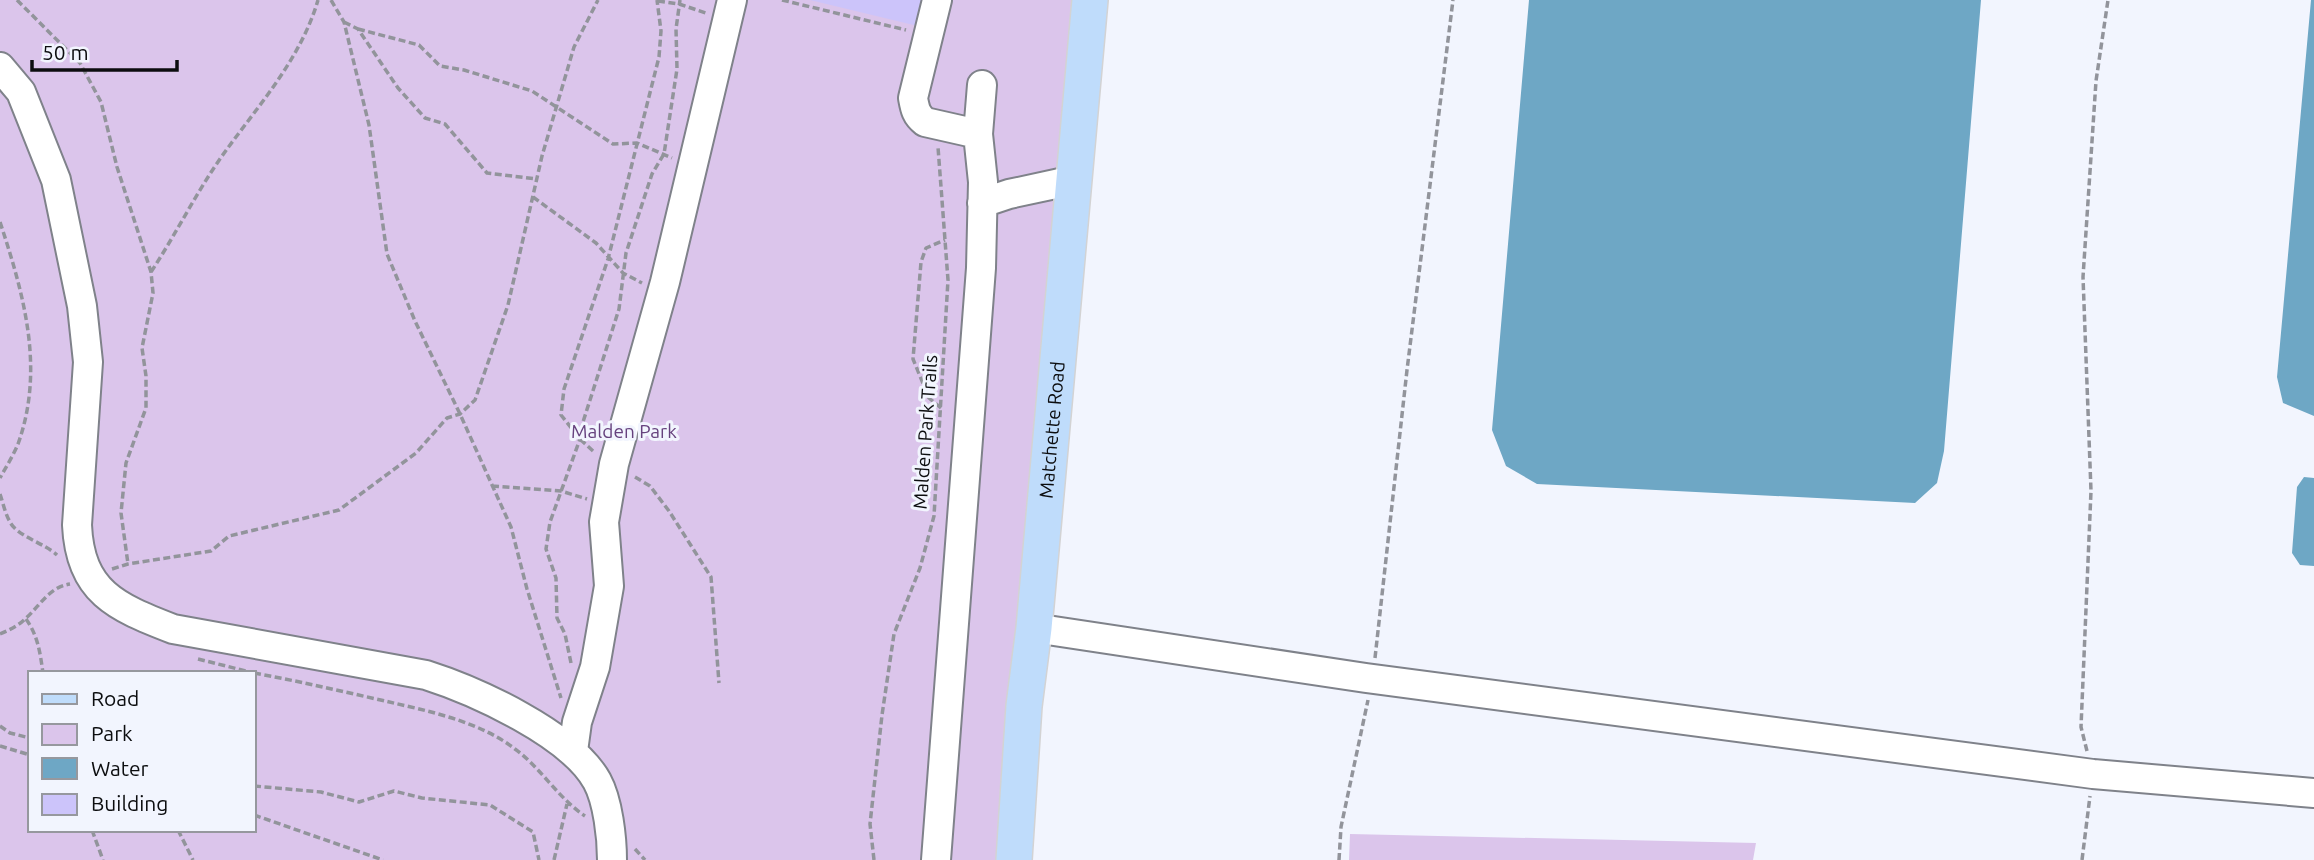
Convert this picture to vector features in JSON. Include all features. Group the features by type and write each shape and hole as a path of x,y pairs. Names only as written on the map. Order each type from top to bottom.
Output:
{"main road":[{"name":"Matchette Road","path":"1014,860 1024,706 1034,628 1090,0"}],"lane":[{"path":"937,0 914,98 915,110 925,122 978,134"},
{"path":"573,751 577,722 595,667 609,586 604,522 614,464 665,282 729,10"},
{"path":"0,67 21,92 56,180 82,306 88,362 77,525 80,577 134,614 173,629 426,675 485,697 573,751 597,782 612,847"},
{"path":"936,860 981,268 982,203 978,134 982,85"},
{"path":"982,203 1009,194 1074,180"},
{"path":"1034,628 1372,679 2093,774 2314,793"}],"path":[{"path":"17,0 80,63 101,102 117,167 151,272 153,293 142,348 146,376 146,408 126,463 121,513 128,564"},
{"path":"151,272 220,158 271,91 311,23 318,0"},
{"path":"331,0 344,22 369,125 387,254 415,321 511,527 563,706 577,722"},
{"path":"80,577 128,564 211,551 229,536 339,510 416,453 447,418 460,414 475,400 508,304 537,179 574,47 598,0"},
{"path":"782,0 928,36"},
{"path":"1339,860 1341,827 1372,679 1453,0"},
{"path":"2082,860 2093,774 2081,727 2091,491 2083,277 2096,81 2108,0"},
{"path":"658,1 729,10"},
{"path":"572,668 565,634 557,618 556,578 546,549 550,523 580,439 619,309 625,253 652,174 664,154 677,69 676,29 680,2"},
{"path":"344,22 358,29 419,45 440,66 464,70 532,91 613,144 637,143 693,169"},
{"path":"358,29 398,89 425,118 445,124 487,173 537,179"},
{"name":"Malden Park Trails","path":"874,860 870,824 894,634 919,568 934,516 948,291 936,123"},
{"path":"533,197 596,243 623,274"},
{"path":"0,222 26,313 32,354 30,393 18,445 0,478"},
{"path":"942,408 929,398 913,359 921,262 926,248 945,240"},
{"path":"492,486 561,491 607,506"},
{"path":"0,494 10,523 18,533 44,544 57,554 63,564"},
{"path":"26,619 39,643 43,671"},
{"path":"256,673 429,711 482,730 514,748 544,775 612,847 632,846 645,860"},
{"path":"0,726 10,733 28,738"},
{"path":"0,746 28,754"},
{"path":"256,786 321,792 359,802 394,791 422,798 490,805 533,832 539,860"},
{"path":"554,860 568,803"},
{"path":"256,815 383,860"},
{"path":"93,832 103,860"},
{"path":"179,832 193,860"}],"green space":[{"name":"Malden Park","path":"0,0 1093,0 1020,860 0,860"},
{"path":"1350,834 1756,843 1753,860 1349,860"}],"water":[{"path":"1529,0 1981,0 1944,451 1937,483 1915,503 1537,484 1506,466 1492,430"},
{"path":"2311,0 2314,0 2314,416 2283,403 2277,377"},
{"path":"2304,477 2314,478 2314,566 2300,565 2292,553 2297,487"}],"building":[{"path":"810,0 933,0 926,28"}]}
